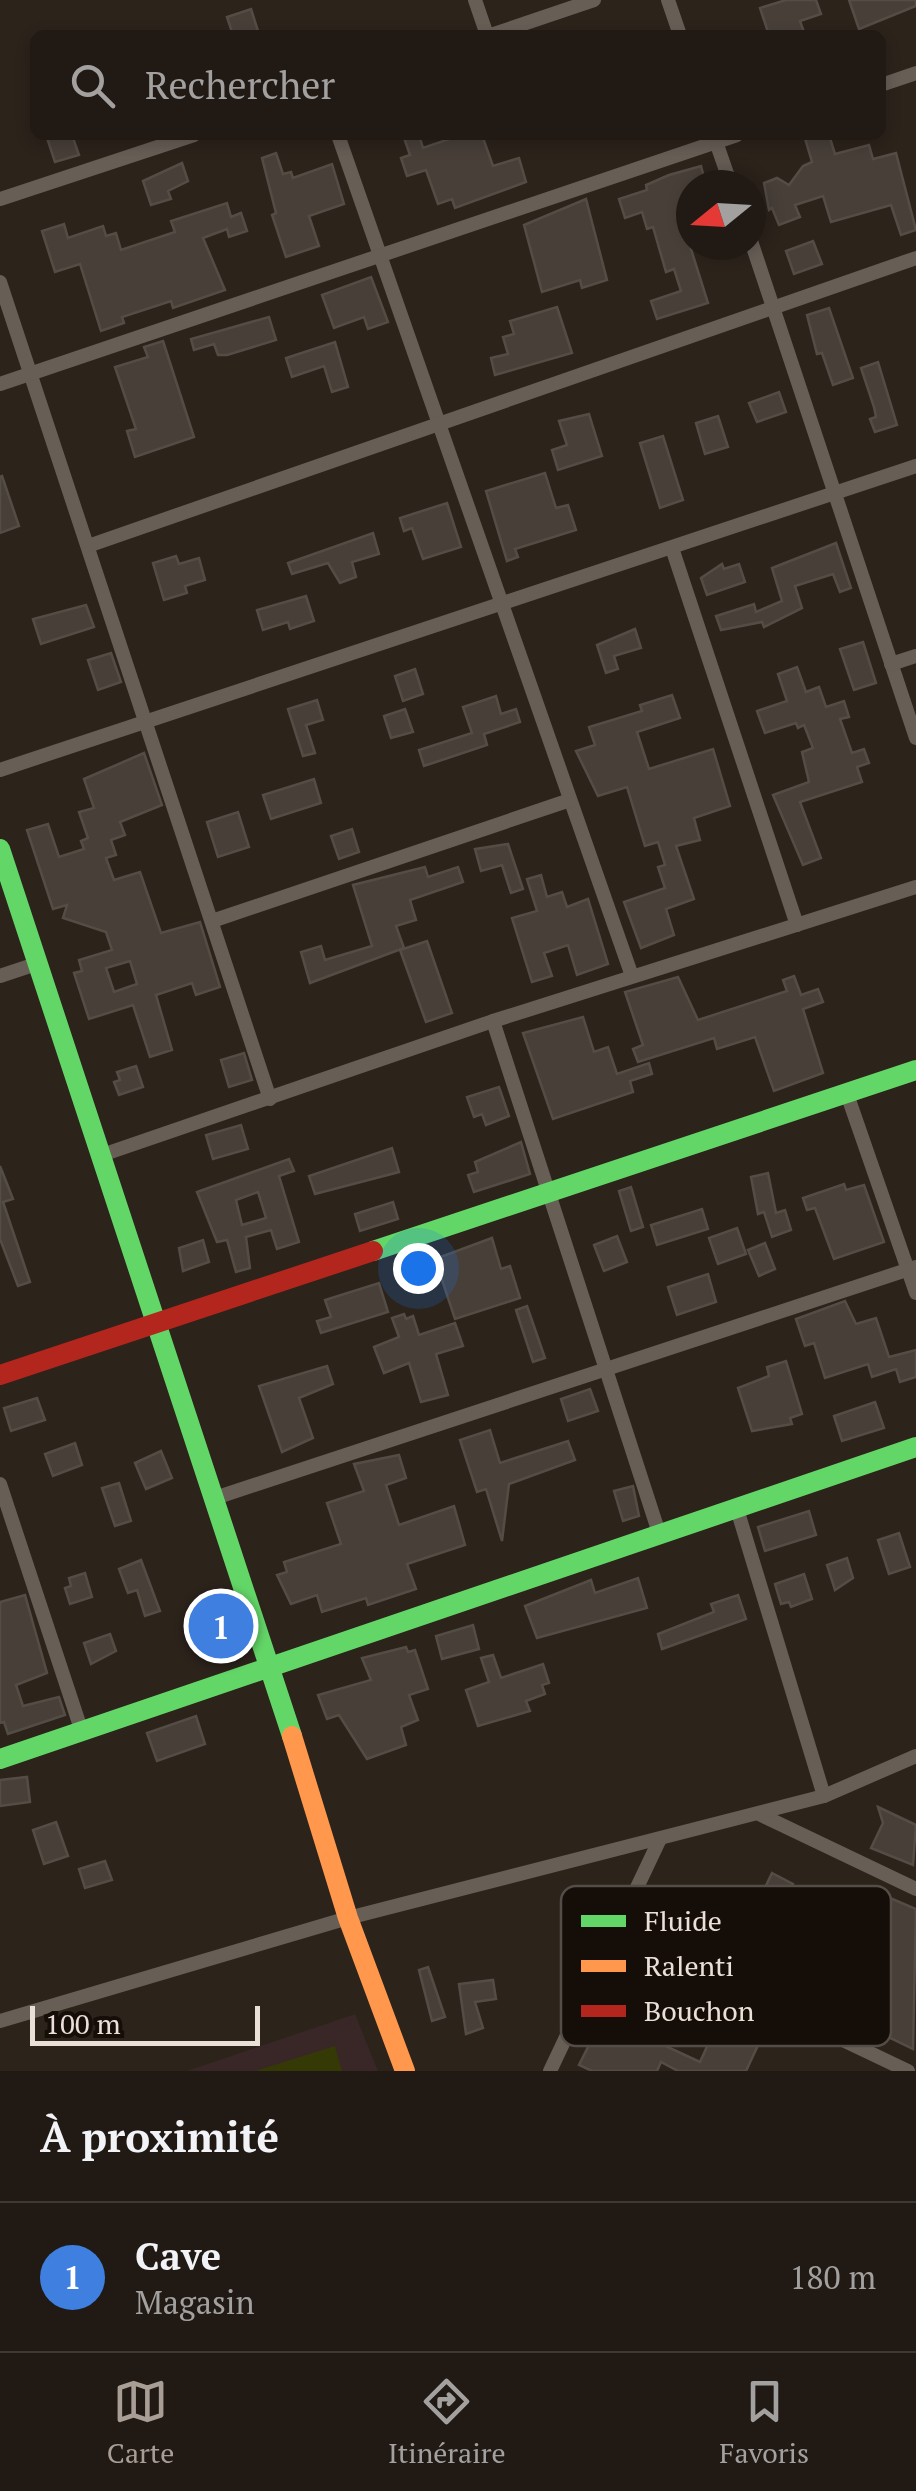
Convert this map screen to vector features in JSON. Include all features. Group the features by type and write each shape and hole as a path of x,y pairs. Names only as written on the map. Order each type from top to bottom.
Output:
{"street":[{"path":"475,0 487,30"},
{"path":"504,30 594,0"},
{"path":"668,0 678,30"},
{"path":"886,83 916,73"},
{"path":"0,200 179,140"},
{"path":"340,140 632,976"},
{"path":"0,384 712,140"},
{"path":"715,140 726,170"},
{"path":"88,546 916,258"},
{"path":"758,260 916,738"},
{"path":"0,282 215,920 270,1099"},
{"path":"0,770 916,466"},
{"path":"672,548 797,925"},
{"path":"892,664 916,656"},
{"path":"215,920 570,800"},
{"path":"0,848 271,1668 348,1918 404,2071"},
{"path":"102,1155 493,1021 916,886"},
{"path":"0,976 39,963"},
{"path":"493,1021 659,1533"},
{"path":"0,1375 916,1070"},
{"path":"848,1094 912,1269 916,1292"},
{"path":"215,1498 912,1269"},
{"path":"0,1758 916,1447"},
{"path":"0,1484 82,1732"},
{"path":"737,1509 824,1796"},
{"path":"0,2021 348,1918 824,1796 916,1756"},
{"path":"759,1814 916,1890"},
{"path":"639,1886 659,1841"},
{"path":"550,2071 562,2046"},
{"path":"855,2046 908,2071"}],"shaded area":[{"path":"355,2014 378,2071 187,2071"}],"green space":[{"path":"335,2046 342,2071 258,2071 258,2070"}],"building":[{"path":"786,0 816,0 821,14 800,21 803,30 767,30 760,8"},
{"path":"849,0 916,0 916,6 859,29"},
{"path":"251,9 258,30 231,30 227,17"},
{"path":"48,140 74,140 79,155 55,162"},
{"path":"405,140 421,140 423,148 446,140 484,140 493,166 519,158 526,182 455,208 452,199 438,204 426,170 407,176 401,158 410,155"},
{"path":"805,140 831,140 835,154 869,145 873,159 896,153 916,230 901,235 891,205 831,222 823,196 795,205 800,217 779,225 772,208 769,210 766,182 777,178 789,185 803,166 812,162"},
{"path":"276,153 283,174 291,172 293,178 332,164 344,204 309,216 319,246 286,257 272,215 276,213 262,158"},
{"path":"182,163 188,181 168,191 171,199 151,205 143,181"},
{"path":"676,173 676,260 694,260 708,303 657,319 651,301 681,291 674,269 666,272 653,227 647,229 642,212 625,218 619,199 647,190 646,185"},
{"path":"586,199 607,280 582,288 580,280 542,292 524,225"},
{"path":"227,203 231,217 241,213 247,231 229,237 227,229 203,238 225,290 173,308 171,301 122,317 124,323 101,331 80,264 55,272 42,231 64,224 68,238 103,226 106,236 116,233 121,250 175,232 171,221"},
{"path":"813,241 822,264 794,274 786,251"},
{"path":"371,277 388,322 368,329 364,317 334,328 322,295"},
{"path":"557,307 572,353 495,375 491,358 508,354 503,337 514,334 510,321"},
{"path":"829,308 853,378 833,385 822,353 817,354 807,315"},
{"path":"269,317 276,340 227,355 218,355 214,344 194,350 191,339"},
{"path":"163,341 194,437 135,457 127,431 136,429 115,367 148,357 144,347"},
{"path":"335,342 348,387 332,392 324,366 292,377 286,358"},
{"path":"878,362 897,425 875,432 870,419 876,417 874,407 861,368"},
{"path":"779,392 786,412 757,422 749,403"},
{"path":"589,414 602,456 558,470 552,450 567,445 559,421"},
{"path":"718,416 728,447 705,454 696,423"},
{"path":"663,436 683,500 660,508 640,443"},
{"path":"545,473 556,508 568,505 576,530 515,549 518,557 507,561 486,491"},
{"path":"0,477 19,526 0,533"},
{"path":"447,503 461,547 423,559 412,528 404,531 400,518"},
{"path":"373,533 379,554 352,562 356,577 340,583 328,563 292,574 288,563"},
{"path":"836,543 851,588 840,592 833,574 795,586 802,608 764,627 762,622 721,630 716,616 754,604 756,612 782,601 772,568"},
{"path":"176,556 179,564 199,558 205,580 185,586 187,593 164,600 153,563"},
{"path":"722,564 724,569 739,564 745,582 707,595 701,578"},
{"path":"306,596 314,621 290,629 288,622 263,630 257,610"},
{"path":"86,605 94,627 41,644 33,619"},
{"path":"635,629 641,648 614,656 618,669 606,673 597,645"},
{"path":"863,642 876,683 854,690 840,649"},
{"path":"111,653 121,682 98,690 88,660"},
{"path":"797,667 806,692 819,687 826,707 844,701 849,717 840,719 852,753 864,749 869,763 857,767 862,782 800,802 821,858 803,865 773,795 809,782 802,752 813,748 804,725 798,728 796,723 765,733 757,711 787,701 778,674"},
{"path":"415,669 423,694 403,701 395,676"},
{"path":"672,695 680,718 637,732 649,769 713,749 730,806 694,818 700,840 676,846 694,899 666,909 674,935 641,948 624,902 665,888 658,867 665,865 658,842 645,846 627,787 598,796 576,751 595,745 589,727 642,711 640,705"},
{"path":"496,696 501,714 516,709 520,722 484,734 487,745 424,766 419,750 472,733 463,707"},
{"path":"317,700 323,720 306,725 315,753 303,756 288,709"},
{"path":"405,709 413,732 391,738 384,716"},
{"path":"144,753 162,805 120,822 125,835 111,840 116,855 106,858 114,880 140,872 161,933 200,922 220,987 196,995 192,983 156,995 172,1050 150,1057 133,1005 89,1019 74,973 82,971 79,960 112,950 106,932 63,918 67,905 53,909 27,830 48,824 59,857 84,849 81,841 88,838 79,812 94,808 84,779","holes":["130,961 137,984 114,992 106,968"]},
{"path":"314,779 321,803 271,819 263,795"},
{"path":"238,812 249,847 218,857 207,822"},
{"path":"352,829 359,852 339,859 331,836"},
{"path":"508,844 523,889 511,893 502,865 481,871 475,849"},
{"path":"425,867 428,877 458,867 463,882 410,900 416,920 396,926 404,948 310,983 301,952 321,946 325,960 372,946 353,885"},
{"path":"541,875 547,897 562,892 567,907 588,899 608,964 577,975 568,945 544,953 552,976 532,982 512,918 537,911 527,879"},
{"path":"427,941 452,1013 426,1022 400,950"},
{"path":"794,976 801,995 818,989 823,1002 803,1009 823,1073 774,1091 755,1037 717,1049 714,1038 638,1062 633,1049 643,1045 625,992 678,977 698,1020 787,991 783,980"},
{"path":"583,1017 594,1052 608,1047 617,1074 649,1063 652,1074 630,1081 633,1092 553,1119 523,1033"},
{"path":"244,1053 252,1080 229,1087 221,1060"},
{"path":"136,1066 143,1087 119,1095 114,1082 120,1080 117,1072"},
{"path":"499,1087 509,1116 486,1125 482,1114 474,1117 467,1097"},
{"path":"241,1125 248,1149 213,1159 206,1135"},
{"path":"521,1142 530,1174 474,1192 468,1175 478,1172 475,1162"},
{"path":"392,1148 399,1172 315,1194 309,1176"},
{"path":"289,1159 294,1171 279,1176 299,1242 277,1249 271,1230 246,1237 250,1268 236,1272 227,1240 217,1242 197,1192","holes":["258,1192 266,1218 242,1225 236,1200"]},
{"path":"0,1166 13,1199 3,1202 30,1282 18,1286 0,1239"},
{"path":"768,1173 776,1213 785,1210 791,1230 772,1237 764,1212 758,1214 751,1177"},
{"path":"844,1184 846,1190 864,1185 884,1242 834,1259 815,1208 807,1210 803,1198"},
{"path":"631,1187 643,1227 631,1231 619,1191"},
{"path":"393,1202 398,1219 360,1231 355,1214"},
{"path":"702,1209 708,1229 657,1245 651,1225"},
{"path":"737,1228 746,1254 718,1264 709,1238"},
{"path":"617,1236 627,1262 604,1271 594,1245"},
{"path":"492,1238 501,1269 510,1266 520,1298 455,1319 435,1259"},
{"path":"203,1240 209,1262 183,1271 179,1248"},
{"path":"765,1243 775,1269 759,1276 748,1250"},
{"path":"708,1274 716,1302 677,1315 668,1287"},
{"path":"379,1283 388,1312 321,1333 317,1321 331,1317 325,1300"},
{"path":"845,1301 856,1324 876,1318 889,1357 916,1350 916,1377 900,1382 896,1369 872,1377 868,1364 825,1378 814,1343 805,1346 796,1319"},
{"path":"527,1306 545,1358 533,1362 516,1310"},
{"path":"404,1314 406,1319 413,1316 419,1335 455,1323 463,1346 436,1354 448,1395 421,1402 409,1363 384,1373 374,1347 399,1337 392,1318"},
{"path":"786,1361 802,1414 790,1418 792,1424 752,1431 738,1388 769,1376 767,1367"},
{"path":"327,1366 333,1384 299,1398 313,1438 282,1452 259,1386"},
{"path":"590,1389 598,1411 568,1421 561,1399"},
{"path":"37,1398 45,1420 11,1431 4,1408"},
{"path":"875,1402 884,1428 842,1441 834,1416"},
{"path":"490,1430 500,1463 568,1441 575,1460 509,1484 502,1541 486,1489 477,1492 460,1440"},
{"path":"75,1443 82,1465 53,1476 45,1454"},
{"path":"161,1451 172,1478 146,1489 135,1463"},
{"path":"399,1455 406,1478 386,1485 399,1525 454,1506 465,1545 407,1564 416,1589 368,1605 366,1598 322,1612 317,1595 291,1604 277,1575 287,1572 284,1562 341,1544 327,1503 364,1491 354,1464"},
{"path":"119,1483 131,1521 115,1526 102,1488"},
{"path":"633,1486 639,1516 623,1521 614,1491"},
{"path":"809,1511 816,1535 765,1551 758,1527"},
{"path":"899,1533 910,1567 889,1574 878,1540"},
{"path":"847,1558 853,1578 835,1590 827,1565"},
{"path":"141,1560 160,1611 145,1616 137,1590 128,1593 119,1569"},
{"path":"85,1573 92,1597 70,1604 65,1588 71,1586 69,1578"},
{"path":"804,1574 812,1599 791,1607 789,1602 781,1604 775,1584"},
{"path":"638,1578 647,1608 537,1638 525,1606 591,1580 595,1593"},
{"path":"25,1595 47,1673 16,1685 23,1706 59,1697 65,1715 8,1734 4,1722 0,1723 0,1602"},
{"path":"738,1595 746,1619 662,1649 658,1634 714,1612 711,1604"},
{"path":"224,1613 232,1642 214,1646 207,1617"},
{"path":"473,1625 479,1649 442,1659 436,1636"},
{"path":"110,1634 116,1651 91,1664 84,1643"},
{"path":"406,1647 408,1652 415,1650 428,1689 409,1695 418,1720 401,1727 406,1745 367,1759 339,1715 327,1719 318,1695 371,1680 362,1658"},
{"path":"493,1655 501,1678 543,1664 549,1683 542,1685 545,1694 526,1701 530,1711 478,1726 466,1690 489,1682 481,1658"},
{"path":"196,1716 205,1744 157,1761 147,1733"},
{"path":"27,1777 30,1802 0,1806 0,1780"},
{"path":"878,1807 916,1825 913,1865 871,1848 883,1823"},
{"path":"56,1822 68,1856 44,1864 33,1830"},
{"path":"105,1861 112,1880 85,1888 79,1869"},
{"path":"772,1873 793,1884 792,1886 766,1886"},
{"path":"891,1898 916,1909 913,2049 891,2038"},
{"path":"428,1967 445,2017 432,2021 419,1970"},
{"path":"493,1980 496,1999 475,2002 483,2028 466,2034 459,1984"},
{"path":"588,2046 666,2046 700,2062 707,2046 758,2046 746,2071 678,2071 661,2062 657,2071 592,2071 579,2065"}],"traffic: fast":[{"path":"0,849 292,1736"},
{"path":"373,1251 916,1070"},
{"path":"0,1759 916,1447"}],"traffic: slow":[{"path":"292,1736 348,1918 405,2071"}],"traffic: jam":[{"path":"0,1375 373,1251"}],"place":[{"name":"Cave","path":"221,1626"}]}
